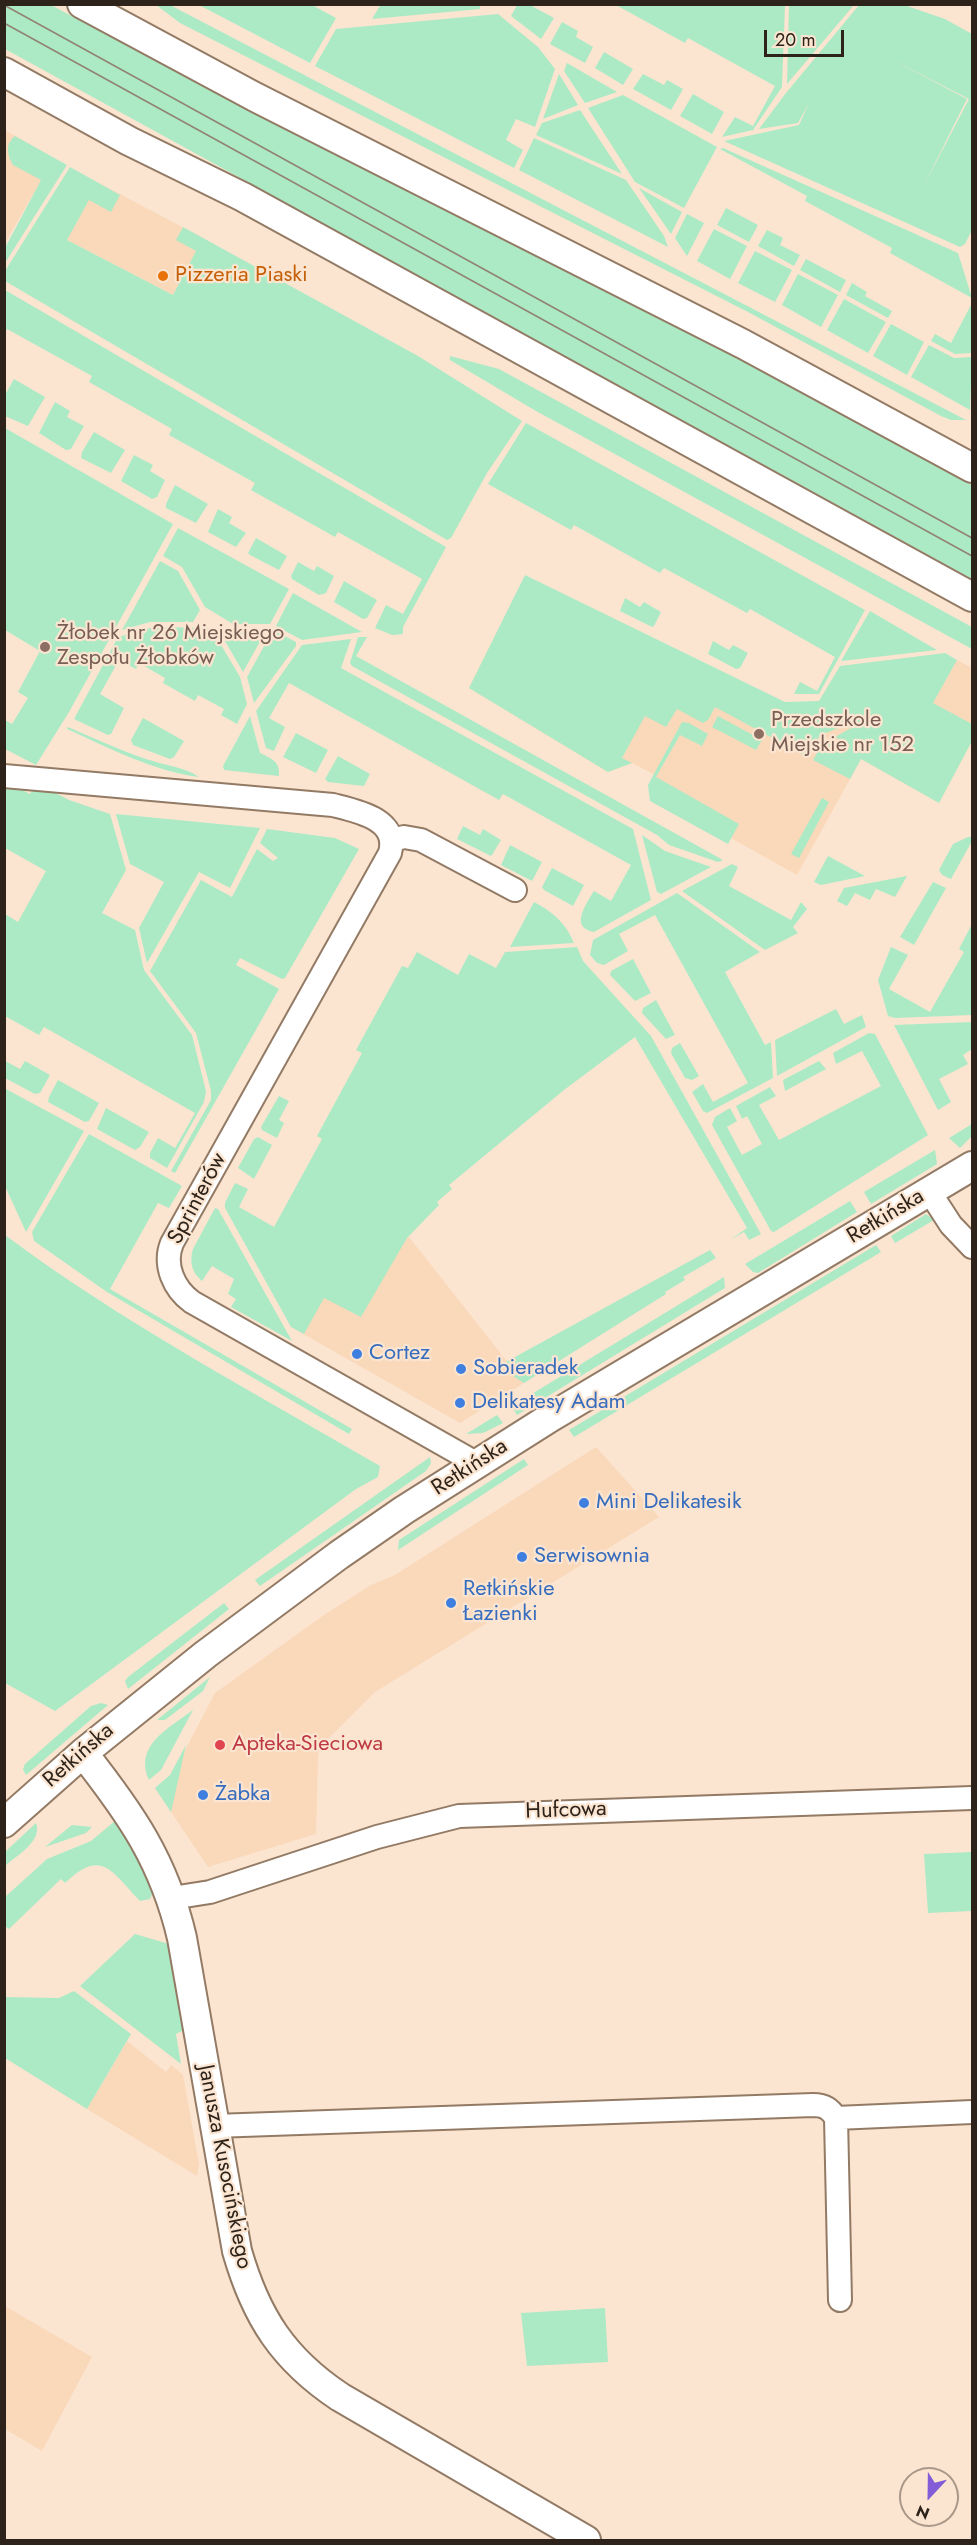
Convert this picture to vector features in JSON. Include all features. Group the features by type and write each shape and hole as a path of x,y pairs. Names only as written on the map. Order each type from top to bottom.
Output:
{"street":[{"path":"82,4 255,97 743,344 972,467"},
{"path":"4,72 129,141 275,213 972,597"},
{"path":"4,776 333,805 373,818 387,828 392,840 404,837 421,840 515,890"},
{"name":"Sprinterów","path":"392,840 390,853 172,1244 169,1250 170,1268 176,1285 192,1302 476,1463"},
{"name":"Retkińska","path":"4,1823 83,1753 246,1622 339,1555 476,1463 972,1166"},
{"path":"929,1191 951,1225 972,1247"},
{"name":"Janusza Kusocińskiego","path":"83,1753 140,1830 153,1853 172,1898 182,1938 232,2230 257,2310 284,2350 310,2376 340,2397 586,2541"},
{"name":"Hufcowa","path":"172,1898 210,1892 377,1837 459,1816 972,1798"},
{"path":"214,2126 822,2105 837,2118 840,2300"},
{"path":"837,2118 972,2112"}],"shaded area":[{"path":"5,130 54,158 5,243"},
{"path":"97,182 203,238 173,295 67,240"},
{"name":"Przedszkole Miejskie nr 152","path":"522,582 781,711 933,702 957,660 972,668 972,741 939,803 861,759 797,875 652,794 653,774 632,763 608,772 469,688"},
{"path":"409,1237 524,1383 460,1423 291,1327 320,1274"},
{"path":"596,1447 659,1517 375,1692 321,1746 318,1755 316,1834 208,1867 155,1788 171,1777 215,1693 324,1615 371,1585 395,1575"},
{"path":"127,2041 166,2072 171,2065 183,2075 199,2164 197,2176 87,2109"},
{"path":"5,2306 92,2357 42,2451 5,2429"}],"green space":[{"path":"381,4 480,4 480,9 372,19"},
{"path":"4,5 51,5 150,58 750,364 972,485 972,579 5,49"},
{"path":"156,5 170,5 966,420 951,420 941,416 748,312 180,23"},
{"path":"199,5 312,5 336,18 310,63"},
{"path":"517,5 530,5 554,18 541,39 511,16"},
{"path":"616,5 785,5 782,87 753,130 722,137 735,117 753,126 775,86 688,38 685,43"},
{"path":"789,5 854,5 787,84"},
{"path":"859,5 904,5 945,19 972,34 972,230 965,244 960,247 724,141 799,125 809,103 798,123 759,129","holes":["885,56 969,99 922,189 967,99"]},
{"path":"498,14 538,47 555,69 535,127 516,119 506,140 523,150 514,168 315,66 336,29"},
{"path":"562,22 578,31 576,37 593,47 585,63 550,44"},
{"path":"604,52 633,69 623,85 595,68"},
{"path":"567,63 617,92 585,103 564,71"},
{"path":"559,74 578,105 543,119"},
{"path":"643,74 664,85 667,80 683,89 671,110 633,89"},
{"path":"693,94 724,112 712,134 680,116"},
{"path":"623,95 717,147 684,208 635,182 588,108"},
{"path":"580,110 622,174 536,135 542,123"},
{"path":"15,136 67,165 5,263 5,248 41,180 13,165 8,149"},
{"path":"534,138 626,180 664,236 668,247 519,170"},
{"path":"723,148 958,253 972,298 890,253 892,248 805,201 807,196 720,149"},
{"path":"70,167 120,195 111,212 89,200 67,240 173,295 196,251 176,240 183,227 418,356 522,421 487,473 451,538 447,540 5,281 5,271"},
{"path":"639,188 682,212 671,234"},
{"path":"726,208 758,225 749,242 717,225"},
{"path":"687,214 704,223 687,256 675,238"},
{"path":"714,229 747,246 730,279 697,261"},
{"path":"767,230 783,238 780,245 800,255 794,266 758,246"},
{"path":"755,251 792,270 775,302 738,283"},
{"path":"806,259 846,280 840,292 800,270"},
{"path":"798,274 838,295 821,327 782,305"},
{"path":"852,283 867,292 865,296 892,311 888,318 846,295"},
{"path":"5,290 446,547 403,627 403,634 392,635 375,628 386,605 403,614 422,579 338,532 335,537 251,490 255,483 169,435 172,429 89,382 92,376 7,329 5,333"},
{"path":"844,299 886,322 868,353 827,330"},
{"path":"972,303 972,353 955,354 931,341 935,334 951,343"},
{"path":"891,324 924,342 907,375 873,356"},
{"path":"929,345 954,358 972,357 970,410 911,377"},
{"path":"450,356 499,369 972,627 972,649 536,411 450,360"},
{"path":"14,379 45,397 28,426 5,416 5,395"},
{"path":"55,402 70,411 67,417 84,426 71,449 66,450 39,433"},
{"path":"526,423 865,610 819,694 794,694 800,682 817,691 835,657 750,609 747,613 664,568 660,573 574,525 571,530 488,484"},
{"name":"Żłobek nr 26 Miejskiego Zespołu Żłobków","path":"5,428 173,524 69,712 36,765 5,749 5,720 12,724 28,698 18,692 40,651 5,630"},
{"path":"94,432 125,450 111,473 81,458"},
{"path":"134,455 153,465 150,471 165,480 157,497 152,499 121,481"},
{"path":"175,485 208,504 196,523 166,508"},
{"path":"218,509 232,517 229,523 246,533 236,547 208,532"},
{"path":"178,528 289,589 270,624 233,624 205,607 182,567 163,556"},
{"path":"256,538 287,556 279,570 248,553"},
{"path":"160,561 178,571 200,610 193,622 150,622 122,630"},
{"path":"298,562 314,571 317,566 334,576 326,593 319,595 292,579 291,576"},
{"name":"Przedszkole Miejskie nr 152","path":"525,575 785,702 819,701 840,666 945,653 957,660 933,703 972,724 972,741 939,803 861,759 850,779 813,760 824,741 846,750 850,745 835,737 851,728 844,726 820,735 809,754 804,755 715,707 708,720 703,723 677,709 666,727 645,716 622,758 632,763 608,772 469,688"},
{"path":"344,581 377,600 367,618 363,619 334,602"},
{"path":"293,593 362,632 302,640 276,626"},
{"path":"625,598 640,607 644,602 661,612 654,626 620,611"},
{"path":"870,611 937,650 841,661"},
{"path":"154,627 211,628 240,677 247,704 237,724 221,715 224,709 198,695 195,701 163,683 165,678 139,663 136,669 119,660 100,694 124,708 111,734 108,735 74,719 118,637"},
{"path":"232,629 267,629 243,672 225,641"},
{"path":"273,630 296,642 296,646 254,703 247,677"},
{"path":"358,637 367,637 356,656 723,860 718,862 669,845 657,835 352,666 350,663"},
{"path":"351,639 341,668 633,829 651,900 594,932 586,930 582,926 582,915 594,891 611,901 631,865 503,794 499,800 289,683 269,718 285,727 274,751 266,748 256,711 302,645"},
{"path":"713,641 729,650 733,645 748,653 740,668 736,669 708,654"},
{"path":"250,716 260,753 277,764 279,776 224,770 223,766"},
{"path":"718,716 762,740 756,750 712,727"},
{"path":"143,718 184,741 174,757 170,759 133,745 131,740"},
{"path":"682,722 689,723 708,734 702,746 680,735 656,777 739,824 728,844 650,801 648,785"},
{"path":"68,727 126,752 181,768 199,777 165,770 132,758 67,729"},
{"path":"296,733 328,750 316,773 283,757"},
{"path":"338,756 370,774 364,786 328,782 325,779"},
{"path":"4,783 25,787 24,791 30,794 34,788 42,786 69,800 110,814 126,870 102,913 135,930 144,970 192,1035 206,1091 204,1102 167,1168 150,1158 150,1153 158,1138 175,1148 195,1113 44,1027 39,1035 5,1016 5,914 18,922 46,871 5,848"},
{"path":"822,798 829,802 799,858 791,854"},
{"path":"116,814 260,828 230,888 199,872 147,963 139,928 164,882 130,864"},
{"path":"463,826 480,835 483,829 501,840 491,856 457,839"},
{"path":"267,829 335,838 359,849 285,978 282,979 240,958 236,965 279,989 175,1173 171,1171 211,1100 211,1091 196,1033 150,971 201,880 232,897 257,849 273,861 278,858 260,843"},
{"path":"642,835 665,851 711,867 661,894 657,892"},
{"path":"972,837 972,841 951,879 942,875 939,870 953,844"},
{"path":"510,845 542,862 532,881 501,865"},
{"path":"828,856 865,876 821,885 814,882"},
{"path":"732,864 738,867 729,886 791,920 801,902 807,909 793,927 798,933 765,950 682,891"},
{"path":"552,868 584,885 573,906 542,887"},
{"path":"907,876 895,897 876,889 870,900 855,893 847,906 837,901 844,888"},
{"path":"933,882 946,888 914,945 900,937"},
{"path":"677,893 760,952 725,972 765,1045 771,1042 773,1078 707,1113 703,1111 692,1092 703,1084 713,1102 748,1083 655,915 619,934 628,951 604,965 597,963 590,955 593,940"},
{"path":"534,902 558,919 567,929 574,943 510,947"},
{"path":"972,924 972,1015 895,1018 888,1016 878,980 891,947 908,955 889,989 930,1012 964,952 959,949"},
{"path":"577,947 583,961 651,1036 761,1234 749,1240 744,1232 730,1240 747,1228 635,1037 564,1090 449,1185 452,1189 437,1202 439,1205 407,1238 361,1317 324,1298 304,1334 291,1327 225,1208 225,1203 235,1183 248,1189 239,1207 274,1227 322,1139 317,1136 362,1053 356,1050 402,966 408,968 417,952 458,975 469,954 496,968 505,952"},
{"path":"633,959 651,993 635,1001 610,975 611,971"},
{"path":"656,1000 675,1035 666,1039 642,1013 643,1008"},
{"path":"836,1009 844,1024 862,1015 866,1027 777,1076 775,1040"},
{"path":"972,1022 972,1049 963,1055 968,1064 939,1079 951,1102 938,1110 894,1025"},
{"path":"869,1033 875,1034 928,1135 774,1232 771,1231 712,1125 715,1117 730,1108 737,1121 727,1127 742,1155 762,1144 747,1116 742,1119 736,1106 770,1087 776,1096 759,1105 779,1140 881,1086 862,1051 836,1064 833,1053"},
{"path":"680,1043 699,1076 692,1080 685,1078 671,1053 672,1048"},
{"path":"5,1061 20,1069 25,1061 50,1075 40,1093 35,1094 5,1078"},
{"path":"819,1061 826,1069 785,1091 783,1080"},
{"path":"58,1080 99,1103 89,1121 85,1122 48,1102"},
{"path":"4,1088 84,1131 26,1232 5,1186"},
{"path":"279,1096 289,1101 279,1120 284,1123 277,1138 262,1130 261,1127"},
{"path":"106,1108 149,1132 140,1147 135,1150 97,1129"},
{"path":"972,1124 972,1136 960,1148 949,1138"},
{"path":"89,1134 182,1186 169,1208 158,1203 110,1289 352,1429 349,1434 107,1292 34,1241 32,1232"},
{"path":"258,1137 272,1145 254,1179 238,1168 254,1139"},
{"path":"935,1150 937,1164 871,1204 864,1192"},
{"path":"850,1201 857,1212 758,1273 753,1272 745,1264"},
{"path":"215,1208 218,1209 292,1341 231,1307 236,1299 228,1294 234,1279 212,1266 202,1281 194,1271 191,1263 193,1249"},
{"path":"926,1214 934,1220 895,1243 891,1236"},
{"path":"5,1235 142,1327 380,1466 378,1477 356,1489 55,1711 5,1683"},
{"path":"876,1245 881,1252 574,1437 569,1430"},
{"path":"710,1250 716,1258 683,1277 685,1280 665,1292 666,1294 524,1383 513,1376 504,1363"},
{"path":"724,1277 725,1288 517,1415 512,1406"},
{"path":"497,1415 503,1423 483,1433 466,1434"},
{"path":"430,1457 431,1463 426,1471 260,1586 255,1580"},
{"path":"524,1459 528,1465 398,1550 399,1540"},
{"path":"224,1603 229,1609 128,1689 125,1681 128,1677"},
{"path":"210,1677 203,1691 165,1720 157,1720"},
{"path":"101,1703 108,1705 26,1775 23,1769 25,1764 91,1706"},
{"path":"193,1710 161,1770 149,1780 146,1757 150,1747 164,1731"},
{"path":"186,1745 171,1812 155,1788 170,1775"},
{"path":"115,1821 131,1841 153,1892 150,1899 140,1901 114,1873 98,1865 78,1872 65,1883 61,1879 9,1929 5,1926 5,1897 47,1859 91,1841"},
{"path":"36,1823 36,1836 32,1842 5,1866 5,1852"},
{"path":"72,1825 92,1827 86,1833 45,1847"},
{"path":"972,1852 972,1911 928,1913 924,1854"},
{"path":"135,1934 169,1944 184,2030 176,2034 181,2064 80,1986"},
{"path":"74,1991 131,2034 87,2109 5,2058 5,1997 59,1998"},
{"path":"605,2308 608,2362 527,2366 521,2313"}],"tram line":[{"path":"4,5 972,538"},
{"path":"4,23 972,556"}],"place":[{"name":"Pizzeria Piaski","path":"163,276"},
{"name":"Żłobek nr 26 Miejskiego Zespołu Żłobków","path":"45,647"},
{"name":"Przedszkole Miejskie nr 152","path":"759,734"},
{"name":"Cortez","path":"357,1354"},
{"name":"Sobieradek","path":"461,1369"},
{"name":"Delikatesy Adam","path":"460,1403"},
{"name":"Mini Delikatesik","path":"584,1503"},
{"name":"Serwisownia","path":"522,1557"},
{"name":"Retkińskie Łazienki","path":"451,1603"},
{"name":"Apteka-Sieciowa","path":"220,1745"},
{"name":"Żabka","path":"203,1795"}]}
